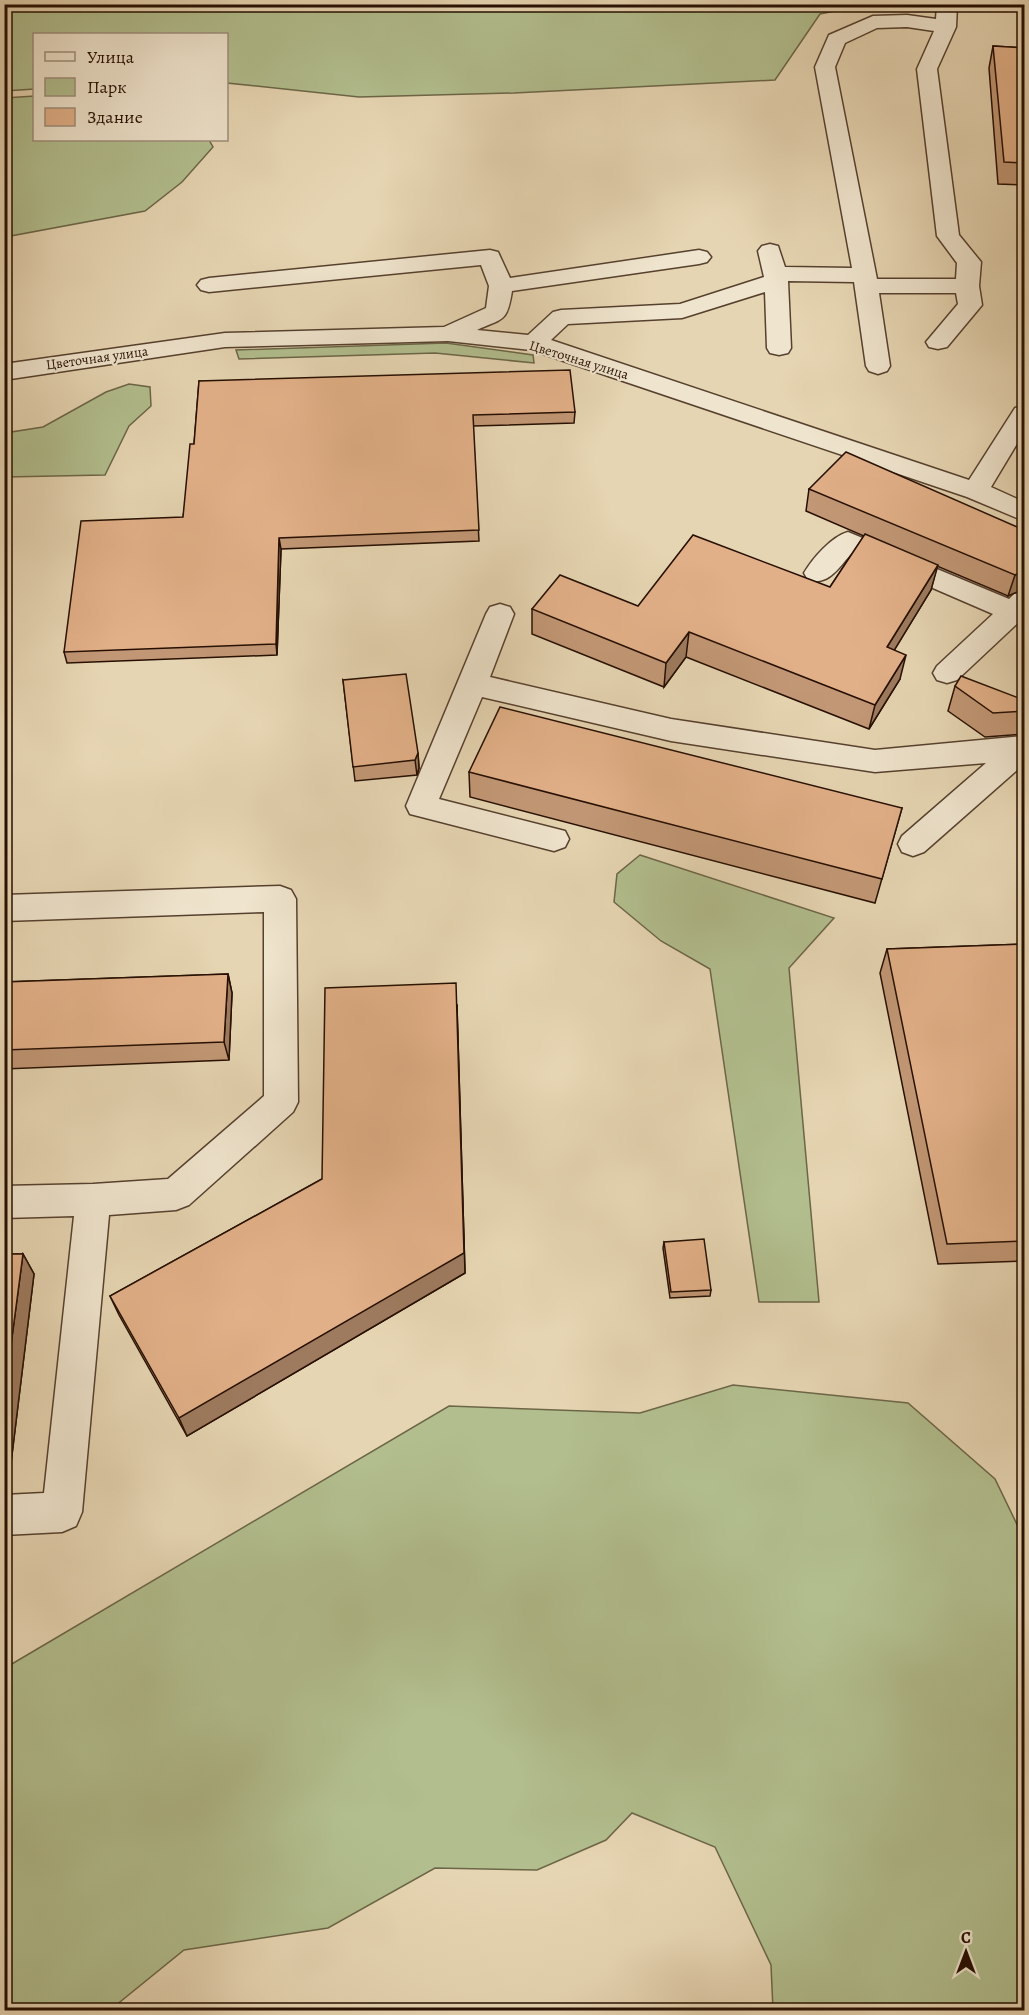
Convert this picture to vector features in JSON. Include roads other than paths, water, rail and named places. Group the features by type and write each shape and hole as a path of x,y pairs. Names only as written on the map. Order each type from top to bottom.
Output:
{"street":[{"path":"939,342 970,305 969,262 948,236 927,69 946,27 947,4"},
{"path":"878,366 866,281 825,67 836,39 873,22 907,21 946,27"},
{"path":"209,285 490,257 501,286 497,312 448,334"},
{"path":"501,286 699,257"},
{"path":"534,343 561,317 682,311 773,269 866,281 968,286"},
{"path":"773,269 778,348"},
{"name":"Цветочная улица","path":"4,372 225,340 448,334 534,343 976,492 1024,512"},
{"path":"976,492 994,458 1024,414"},
{"path":"818,573 848,542 1019,607 947,673"},
{"path":"500,614 421,806 554,839"},
{"path":"473,684 671,730 874,761 1024,748"},
{"path":"913,844 1024,748"},
{"path":"4,908 279,898 280,1102 176,1194 93,1200 4,1202"},
{"path":"4,1515 62,1512 93,1200"}]}
